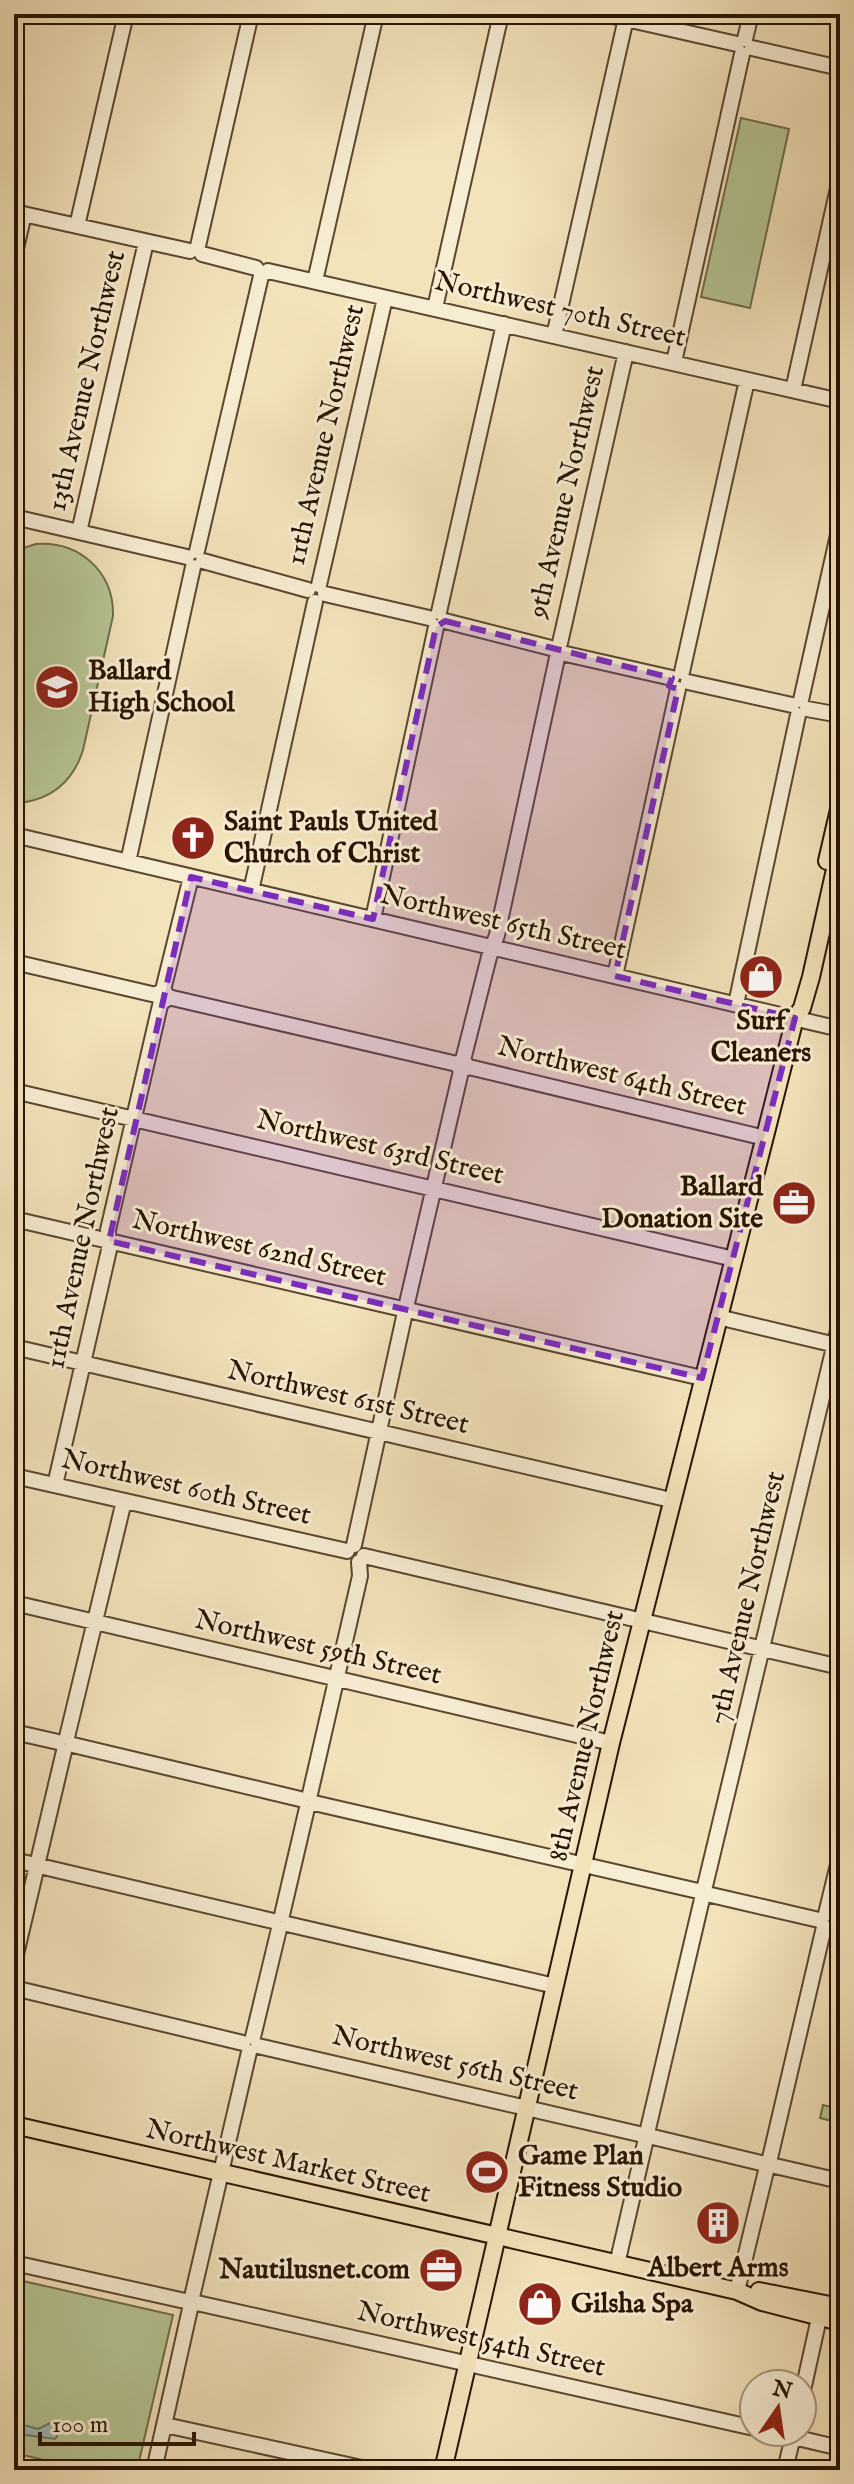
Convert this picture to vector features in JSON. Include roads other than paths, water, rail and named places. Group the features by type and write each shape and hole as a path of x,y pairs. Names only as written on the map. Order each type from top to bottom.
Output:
{"main road":[{"name":"8th Avenue Northwest","path":"795,1018 793,1006 840,805"},
{"name":"8th Avenue Northwest","path":"443,2470 611,1743 795,1018 802,1008 811,977 840,847"},
{"name":"Northwest Market Street","path":"14,2125 737,2291 762,2302 840,2322"},
{"name":"Northwest Market Street","path":"737,2291 762,2291 840,2307"}],"street":[{"path":"77,226 126,14"},
{"path":"197,250 251,14"},
{"path":"315,281 376,14"},
{"path":"435,308 501,14"},
{"path":"604,14 840,68"},
{"path":"674,362 751,14"},
{"path":"554,336 627,17"},
{"path":"793,390 840,179"},
{"path":"14,257 19,213"},
{"name":"Northwest 70th Street","path":"19,213 146,242 197,250 261,272 315,281 840,401"},
{"name":"13th Avenue Northwest","path":"79,532 146,242"},
{"path":"128,862 261,272"},
{"name":"11th Avenue Northwest","path":"251,891 385,298"},
{"path":"373,919 504,324"},
{"name":"9th Avenue Northwest","path":"154,2470 338,1679 360,1576 356,1554 405,1310 493,946 626,352"},
{"path":"615,976 747,380"},
{"path":"14,517 195,559 317,593 840,715"},
{"path":"736,1004 840,526"},
{"name":"Northwest 65th Street","path":"14,835 840,1029"},
{"name":"11th Avenue Northwest","path":"55,1485 109,1250 108,1230 191,877"},
{"name":"Northwest 64th Street","path":"14,962 765,1138"},
{"name":"Northwest 63rd Street","path":"14,1091 734,1259"},
{"name":"Northwest 62nd Street","path":"14,1219 702,1378"},
{"path":"718,1317 837,1345"},
{"name":"7th Avenue Northwest","path":"617,2264 840,1322"},
{"name":"Northwest 61st Street","path":"14,1347 671,1500"},
{"name":"Northwest 60th Street","path":"14,1476 840,1667"},
{"path":"14,1963 124,1501"},
{"name":"Northwest 59th Street","path":"14,1603 611,1743"},
{"path":"14,1732 828,1922"},
{"path":"737,2291 828,1922 840,1856"},
{"path":"14,1860 555,1986"},
{"name":"Northwest 56th Street","path":"14,1988 840,2181"},
{"name":"Northwest 54th Street","path":"14,2263 738,2424"},
{"path":"808,2368 819,2318"},
{"path":"165,2425 371,2470"},
{"path":"818,2441 840,2448"},
{"path":"785,2470 790,2448"}],"water":[{"path":"52,2422 58,2425 60,2432 55,2439 19,2434 14,2429 16,2423 38,2429"}],"place":[{"name":"Ballard High School","path":"57,687"},
{"name":"Saint Pauls United Church of Christ","path":"193,838"},
{"name":"Surf Cleaners","path":"761,977"},
{"name":"Ballard Donation Site","path":"794,1203"},
{"name":"Game Plan Fitness Studio","path":"487,2172"},
{"name":"Albert Arms","path":"718,2223"},
{"name":"Nautilusnet.com","path":"441,2270"},
{"name":"Gilsha Spa","path":"540,2304"}]}
